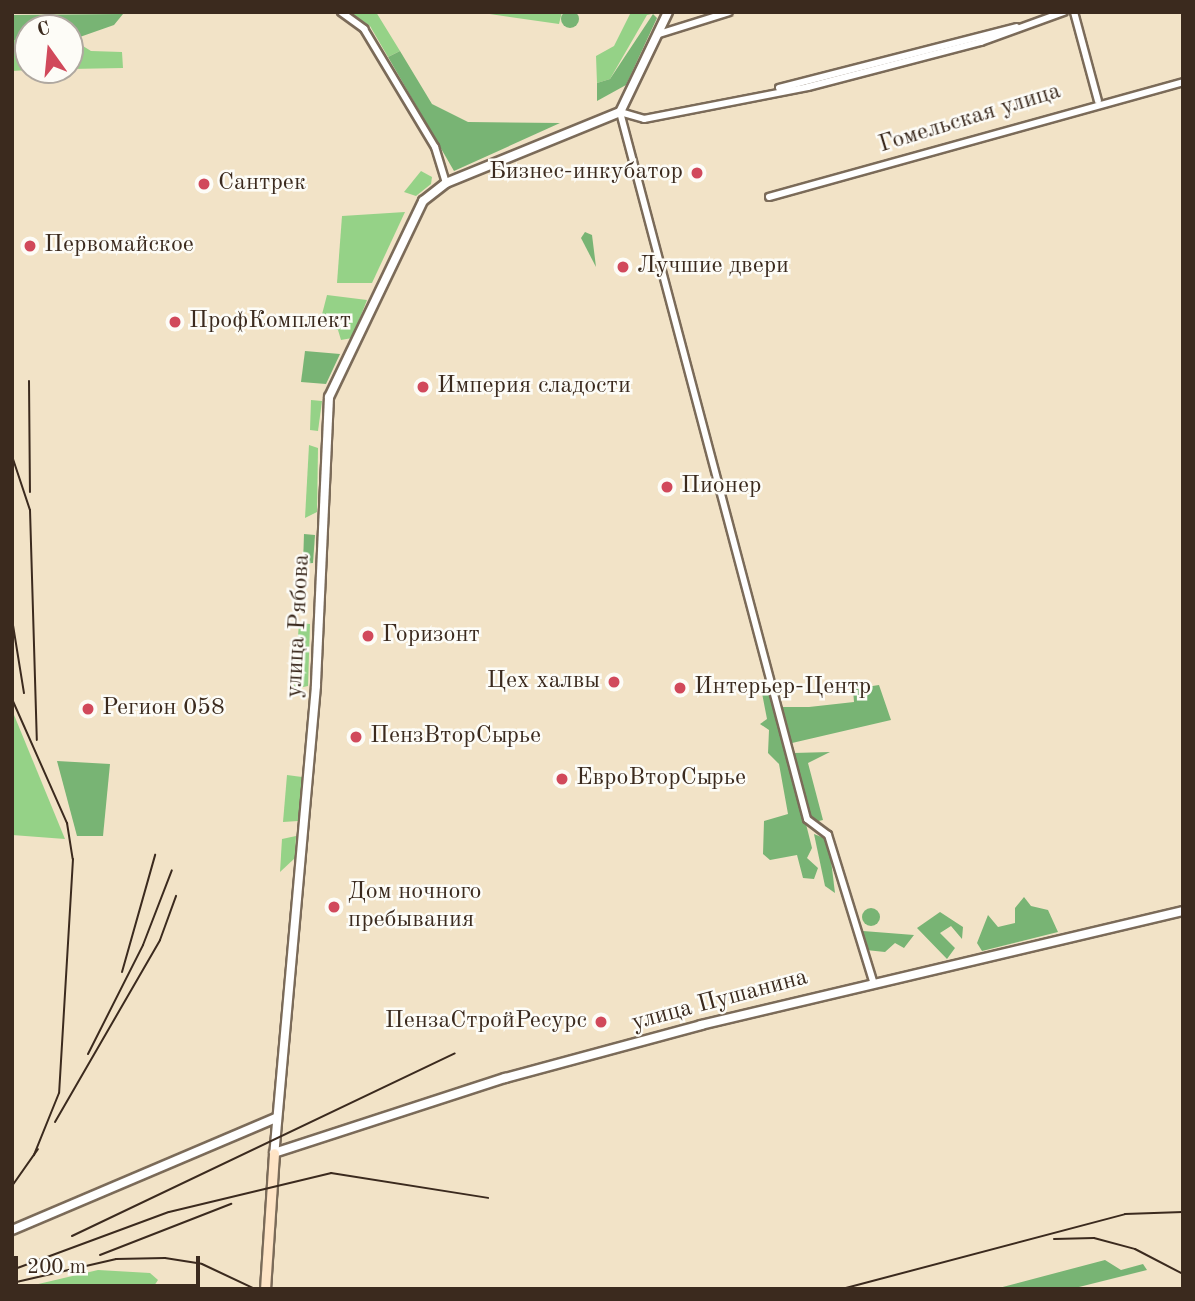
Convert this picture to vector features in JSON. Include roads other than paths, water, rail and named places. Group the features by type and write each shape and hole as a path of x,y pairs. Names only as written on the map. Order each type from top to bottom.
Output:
{"main road":[{"name":"улица Рябова","path":"265,1289 274,1153"}],"street":[{"path":"341,12 364,29 435,147 446,183"},
{"path":"668,12 620,112 807,819 828,835 873,981"},
{"path":"659,34 729,12"},
{"path":"620,112 644,119 754,96 1024,26 1064,12"},
{"path":"1074,12 1098,101"},
{"name":"Гомельская улица","path":"769,197 1098,101 1183,82"},
{"name":"улица Рябова","path":"274,1153 316,686 329,397 423,201 446,183 620,112"},
{"name":"улица Пушанина","path":"274,1153 505,1078 873,981 1183,911"},
{"path":"12,1230 276,1118"}],"railway":[{"path":"29,381 30,492"},
{"path":"12,456 30,510 37,740"},
{"path":"12,619 24,693"},
{"path":"12,699 67,823 73,859 59,1093 34,1155"},
{"path":"122,972 155,855"},
{"path":"88,1054 143,945 172,870"},
{"path":"55,1122 160,940 176,896"},
{"path":"72,1236 455,1053"},
{"path":"12,1186 38,1149"},
{"path":"12,1270 169,1212 331,1173 488,1198"},
{"path":"100,1255 231,1204"},
{"path":"842,1289 1125,1214 1183,1212"},
{"path":"1054,1239 1094,1238 1135,1249 1183,1274"},
{"path":"12,1283 116,1259 165,1258 202,1264 255,1289"}],"place":[{"name":"Бизнес-инкубатор","path":"697,173"},
{"name":"Сантрек","path":"204,184"},
{"name":"Первомайское","path":"30,246"},
{"name":"Лучшие двери","path":"623,267"},
{"name":"ПрофКомплект","path":"175,322"},
{"name":"Империя сладости","path":"423,387"},
{"name":"Пионер","path":"667,487"},
{"name":"Горизонт","path":"368,636"},
{"name":"Цех халвы","path":"614,682"},
{"name":"Интерьер-Центр","path":"680,688"},
{"name":"Регион 058","path":"88,709"},
{"name":"ПензВторСырье","path":"356,737"},
{"name":"ЕвроВторСырье","path":"562,779"},
{"name":"Дом ночного пребывания","path":"334,907"},
{"name":"ПензаСтройРесурс","path":"601,1022"}]}
